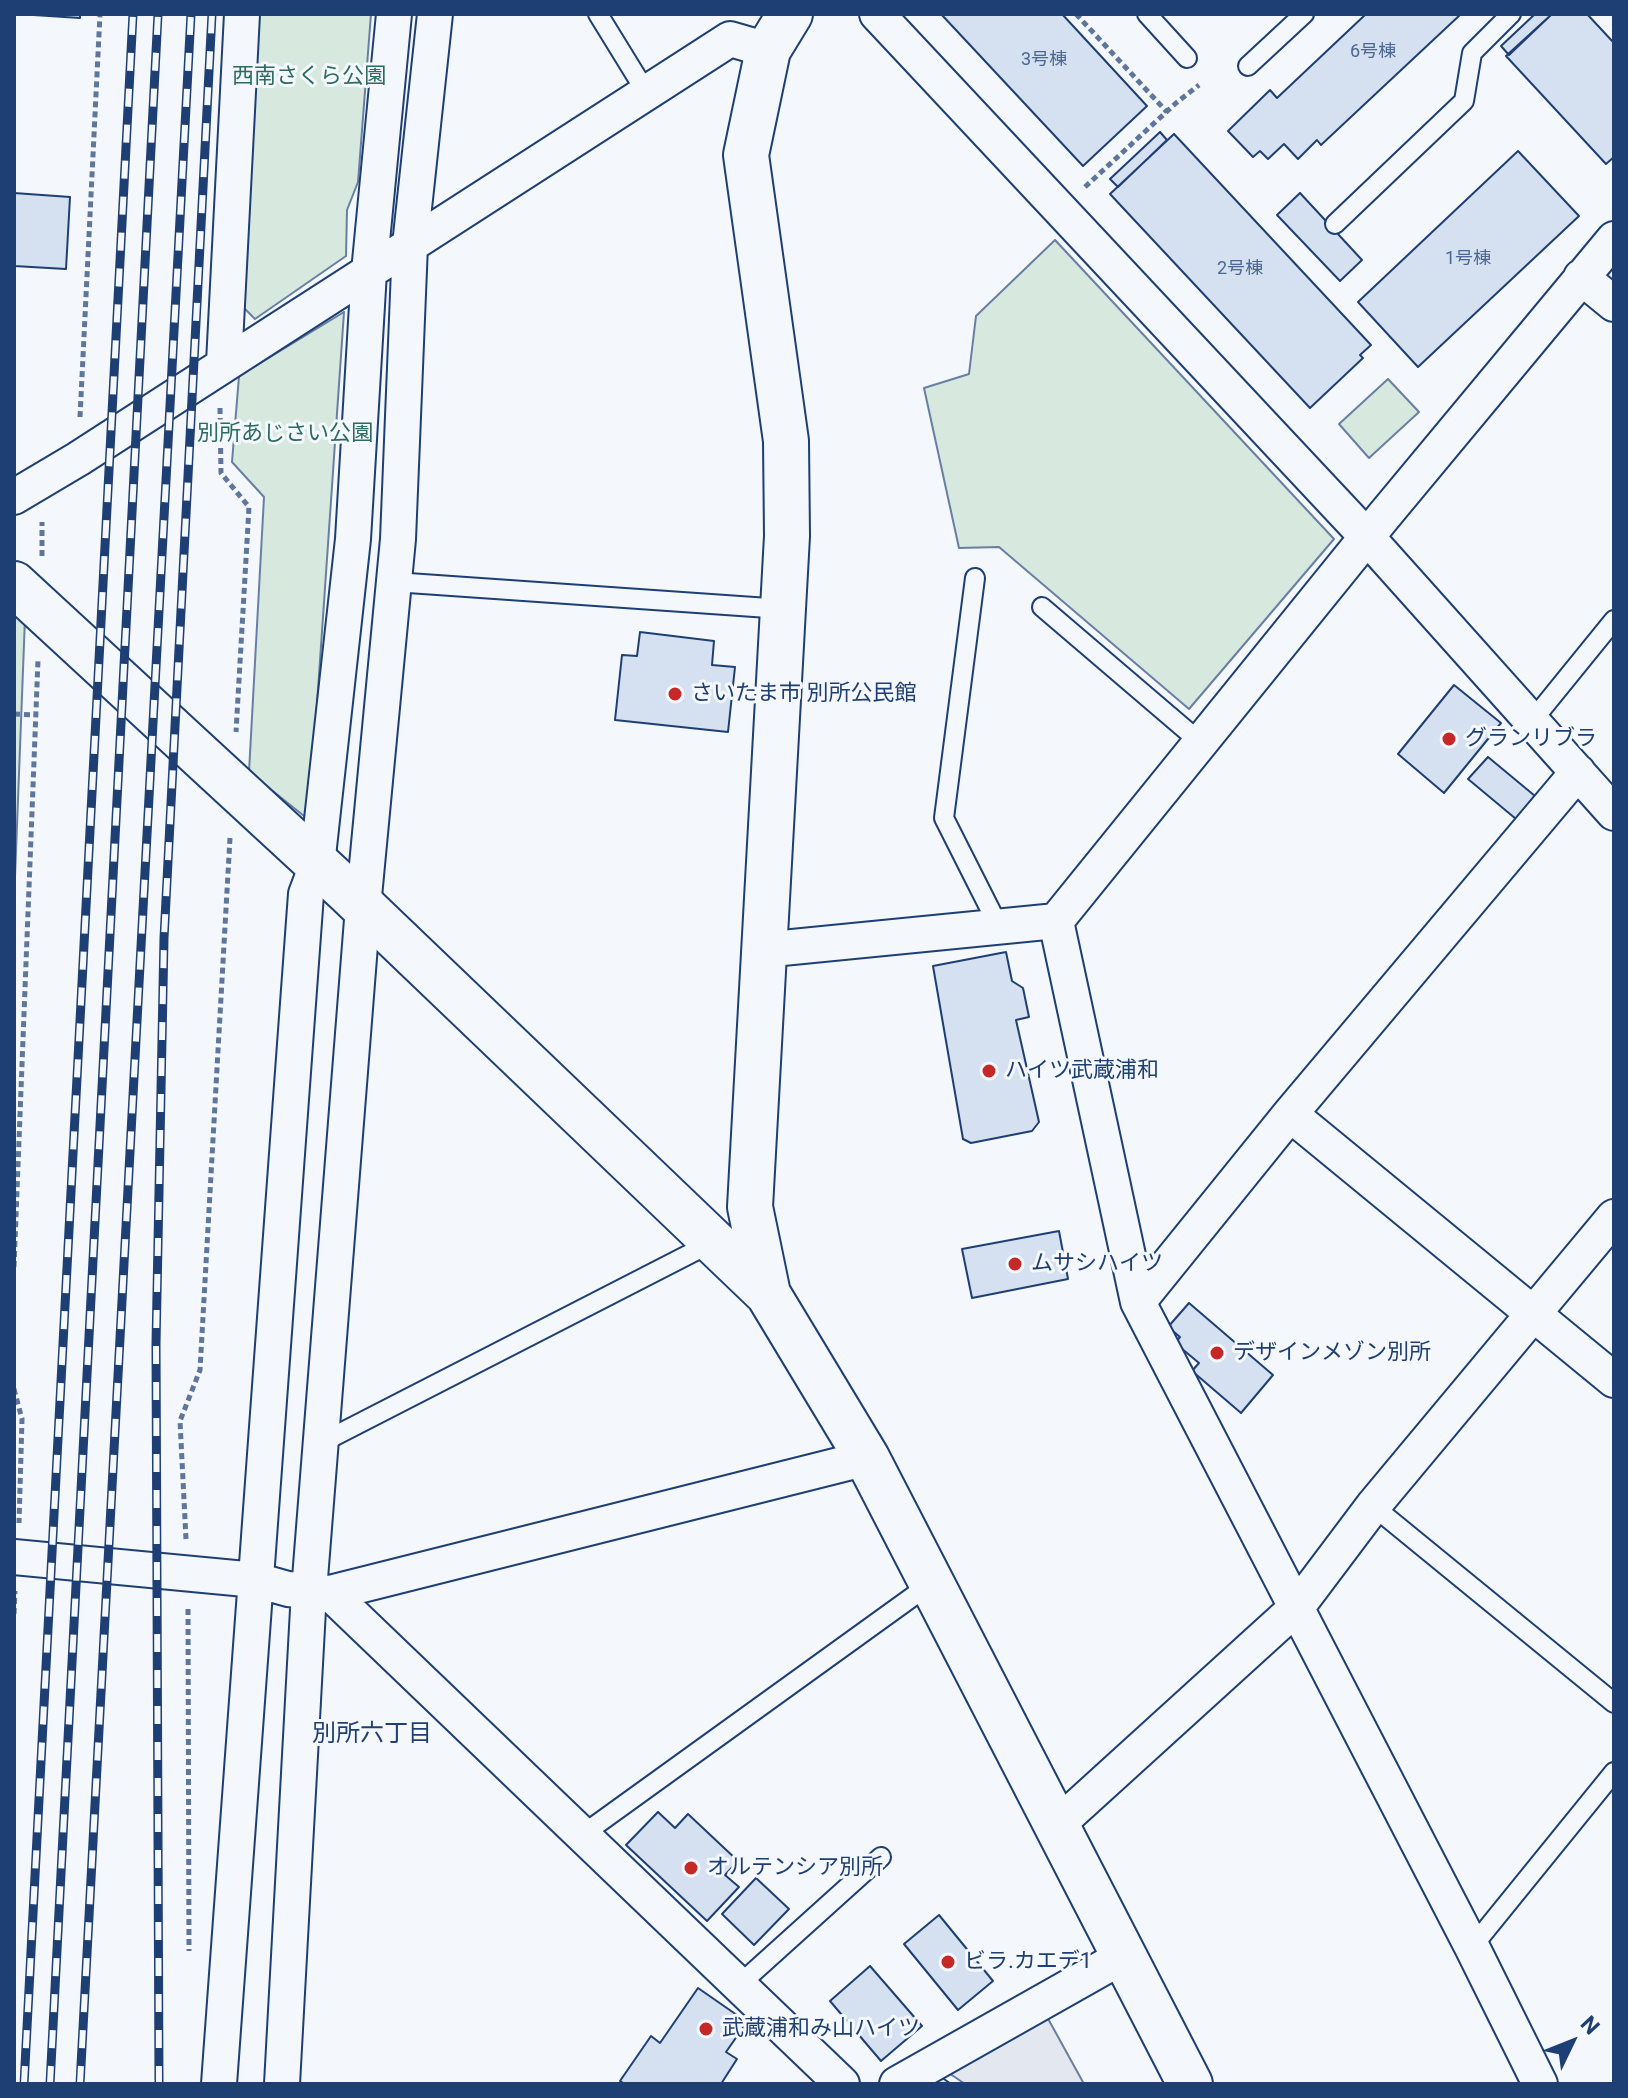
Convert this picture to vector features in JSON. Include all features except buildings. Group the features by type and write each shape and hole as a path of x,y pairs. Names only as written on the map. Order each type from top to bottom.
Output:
{"street":[{"path":"224,363 242,14"},
{"path":"219,2084 306,894 317,865 353,539 369,272 394,14"},
{"path":"282,2084 320,1592 321,1443 363,907 398,539 410,245 435,14"},
{"path":"877,14 1367,537 1614,813"},
{"path":"28,489 730,39 779,32 746,155 786,441 787,536 750,1207 768,1294"},
{"path":"762,950 1056,921 1367,537 1614,239"},
{"path":"1581,277 1614,304"},
{"path":"32,587 233,789 363,907 768,1294 867,1458 1190,2084"},
{"path":"1138,1302 1290,1114 1578,772"},
{"path":"1056,921 1138,1302 1540,2084"},
{"path":"1290,1114 1614,1380"},
{"path":"1056,1826 1297,1607 1373,1506 1614,1217"},
{"path":"16,1557 256,1580 320,1592 867,1458"},
{"path":"320,1592 582,1835 842,2084"},
{"path":"897,2084 1122,1957"}],"lane":[{"path":"598,14 646,92"},
{"path":"1147,14 1187,58"},
{"path":"1248,66 1304,14"},
{"path":"1335,224 1464,101 1472,53 1511,14"},
{"path":"975,578 944,818 999,927"},
{"path":"394,582 783,609"},
{"path":"1042,607 1200,742"},
{"path":"1532,721 1614,620"},
{"path":"321,1443 713,1242"},
{"path":"1373,1506 1614,1703"},
{"path":"582,1835 933,1582"},
{"path":"1472,1947 1614,1772"},
{"path":"739,1985 881,1857"}],"path":[{"path":"78,459 100,14"},
{"path":"1076,14 1167,112"},
{"path":"1075,196 1200,85"},
{"path":"189,1962 188,1574 180,1421 200,1370 249,507 221,473 220,407 224,363"},
{"path":"14,1267 36,715 28,489"},
{"path":"14,714 36,715"},
{"path":"14,1389 22,1419 14,1614"}],"green space":[{"name":"西南さくら公園","path":"256,14 371,14 358,182 347,210 346,256 255,319 240,304"},
{"path":"1055,240 1334,539 1189,709 999,547 959,548 924,388 969,374 976,316"},
{"name":"別所あじさい公園","path":"344,312 309,820 249,772 264,497 232,462 239,376"},
{"path":"1388,379 1419,412 1369,458 1339,424"},
{"path":"14,607 25,618 14,903"}],"shaded area":[{"path":"1046,2015 1084,2084 965,2084 946,2071"}],"railway":[{"path":"24,2084 133,14"},
{"path":"50,2084 158,14"},
{"path":"80,2084 191,14"},
{"path":"159,2084 156,1344 164,938 212,14"}],"place":[{"name":"さいたま市 別所公民館","path":"675,694"},
{"name":"グランリブラ","path":"1449,739"},
{"name":"ハイツ武蔵浦和","path":"989,1071"},
{"name":"ムサシハイツ","path":"1015,1264"},
{"name":"デザインメゾン別所","path":"1217,1353"},
{"name":"オルテンシア別所","path":"691,1868"},
{"name":"ビラ.カエデ1","path":"948,1962"},
{"name":"武蔵浦和み山ハイツ","path":"706,2029"}],"district":[{"name":"別所六丁目","path":"372,1735"}]}
